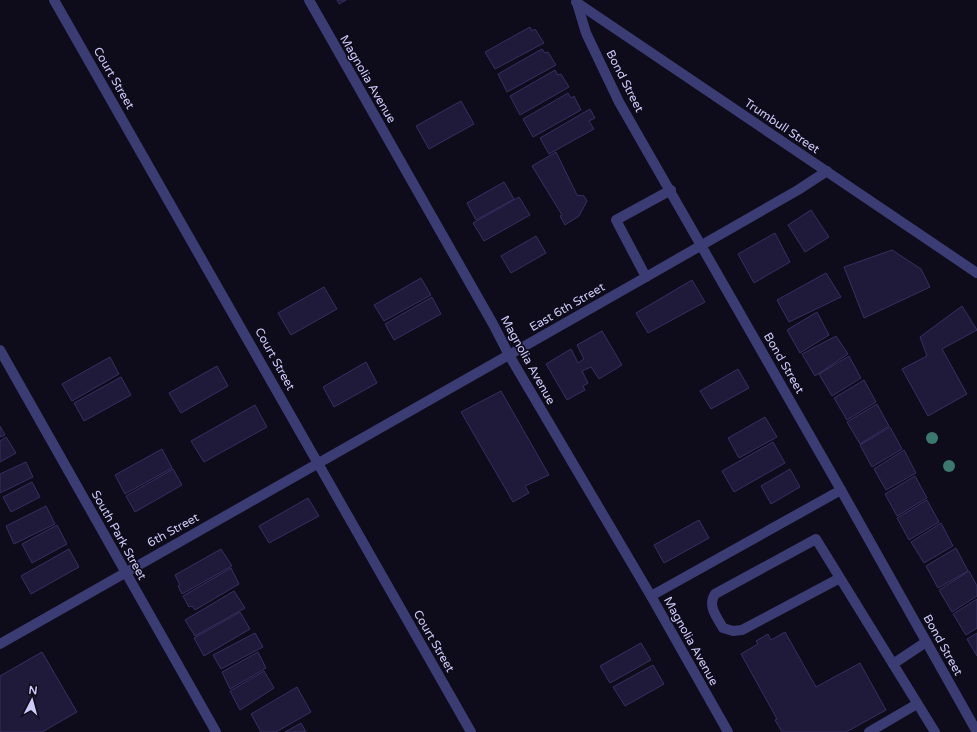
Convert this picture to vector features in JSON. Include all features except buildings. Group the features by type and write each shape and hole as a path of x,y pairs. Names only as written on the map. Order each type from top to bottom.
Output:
{"street":[{"name":"Court Street","path":"54,0 471,732"},
{"name":"Magnolia Avenue","path":"309,0 493,324 509,355 728,732"},
{"name":"Trumbull Street","path":"575,1 977,273"},
{"name":"Bond Street","path":"575,1 586,33 619,102 702,244 977,732"},
{"name":"East 6th Street","path":"318,463 798,190 826,171"},
{"path":"646,277 616,220 671,190"},
{"name":"South Park Street","path":"0,350 216,732"},
{"name":"6th Street","path":"0,644 318,463"},
{"path":"650,596 841,490"},
{"path":"840,578 742,630 733,631 723,628 711,605 711,600 715,594 816,539 935,732"},
{"path":"893,664 926,642"},
{"path":"869,732 917,704"}]}
